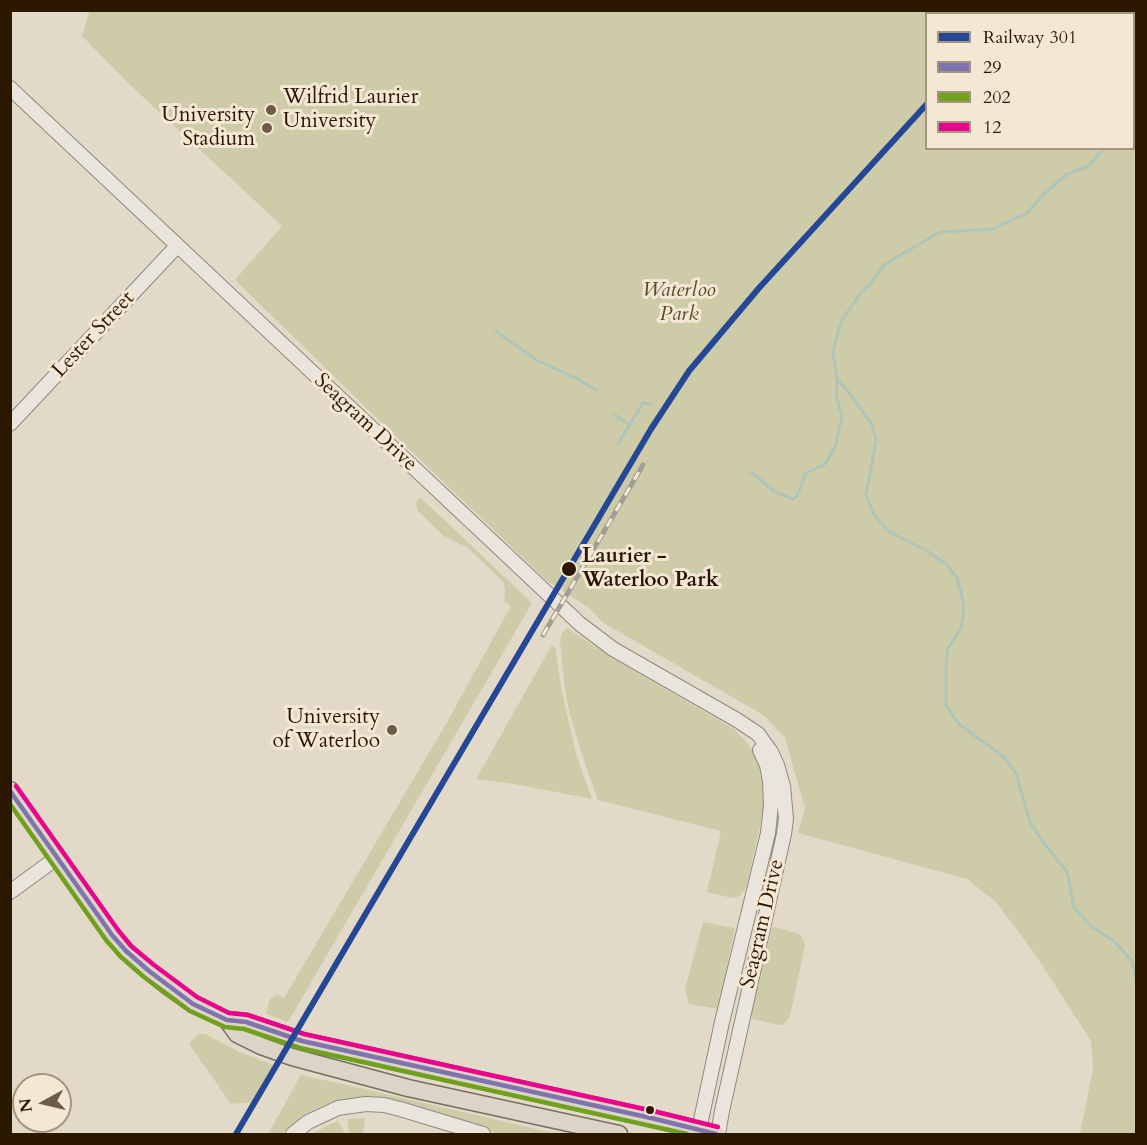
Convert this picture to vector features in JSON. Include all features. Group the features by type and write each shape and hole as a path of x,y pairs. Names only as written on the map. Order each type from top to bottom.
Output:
{"main road":[{"path":"10,790 126,951 193,1004 227,1020 246,1022 302,1041 651,1118 698,1132 717,1134"},
{"path":"227,1020 237,1034 261,1046 292,1057 408,1088 619,1134"}],"street":[{"name":"Seagram Drive","path":"10,88 580,624 613,649 745,725 758,734 771,752 783,786 786,819 784,834 717,1134"},
{"name":"Lester Street","path":"10,424 177,246"},
{"name":"Seagram Drive","path":"698,1132 768,833 771,805 770,781 757,744 745,725"},
{"path":"10,892 58,857"},
{"path":"293,1134 323,1114 338,1108 366,1104 400,1108 483,1134"}],"green space":[{"name":"Waterloo Park","path":"90,10 1136,11 1136,1134 1080,1134 1093,1069 1091,1041 1035,954 996,902 967,879 798,833 806,805 804,805 785,738 765,716 602,622 589,608 546,580 235,280 282,226 128,83 82,36"},
{"path":"420,497 532,603 288,1022 266,1014 270,999 278,994 284,998 446,724 511,606 504,601 503,582 468,548 445,537 419,512 416,506"},
{"path":"567,628 612,658 734,729 749,745 758,759 763,776 764,809 746,888 740,896 732,898 707,892 721,831 598,800 570,715 565,690 560,640"},
{"path":"552,645 555,647 561,687 576,754 592,799 476,779"},
{"path":"703,922 735,928 718,1009 689,1004 685,989"},
{"path":"776,927 801,935 805,945 791,1012 787,1021 781,1025 753,1019 751,1015 772,928"},
{"path":"199,1034 205,1034 240,1052 273,1065 253,1102 231,1104 189,1044"},
{"path":"301,1075 557,1134 498,1134 415,1106 365,1096 331,1102 306,1113 282,1134 268,1134"},
{"path":"365,1118 363,1134 350,1134 348,1119"},
{"path":"338,1121 345,1134 312,1134 327,1126"}],"shaded area":[{"path":"1136,11 1136,45 1135,12 1083,12"}],"waterway":[{"path":"1102,150 1089,166 1067,174 1027,213 993,229 940,232 885,264 859,295 841,322 833,352 837,379 872,424 876,440 866,495 875,516 888,531 927,551 946,564 957,578 964,609 961,628 948,649 946,706 959,724 1004,757 1016,773 1030,822 1067,872 1074,908 1092,927 1114,941 1132,961 1136,979"},
{"path":"496,331 536,360 596,390"},
{"path":"751,472 775,492 793,499 797,496 806,473 825,464 835,447 842,417 836,395 837,379"},
{"path":"618,444 643,403 651,404"},
{"path":"615,415 629,425"}],"railway":[{"path":"543,635 643,465"}],"rail line":[{"name":"301","path":"236,1134 651,429 689,371 759,288 925,106"}],"transit line":[{"name":"12","path":"16,786 131,946 197,997 229,1013 248,1015 304,1034 718,1127"},
{"name":"29","path":"10,791 112,935 149,971 193,1004 227,1020 246,1022 302,1041 716,1134"},
{"name":"202","path":"10,804 106,940 144,977 190,1011 225,1027 244,1029 300,1048 687,1134"}],"place":[{"name":"Wilfrid Laurier University","path":"271,110"},
{"name":"University Stadium","path":"267,128"},
{"name":"Laurier - Waterloo Park","path":"569,569"},
{"name":"University of Waterloo","path":"392,730"}]}
